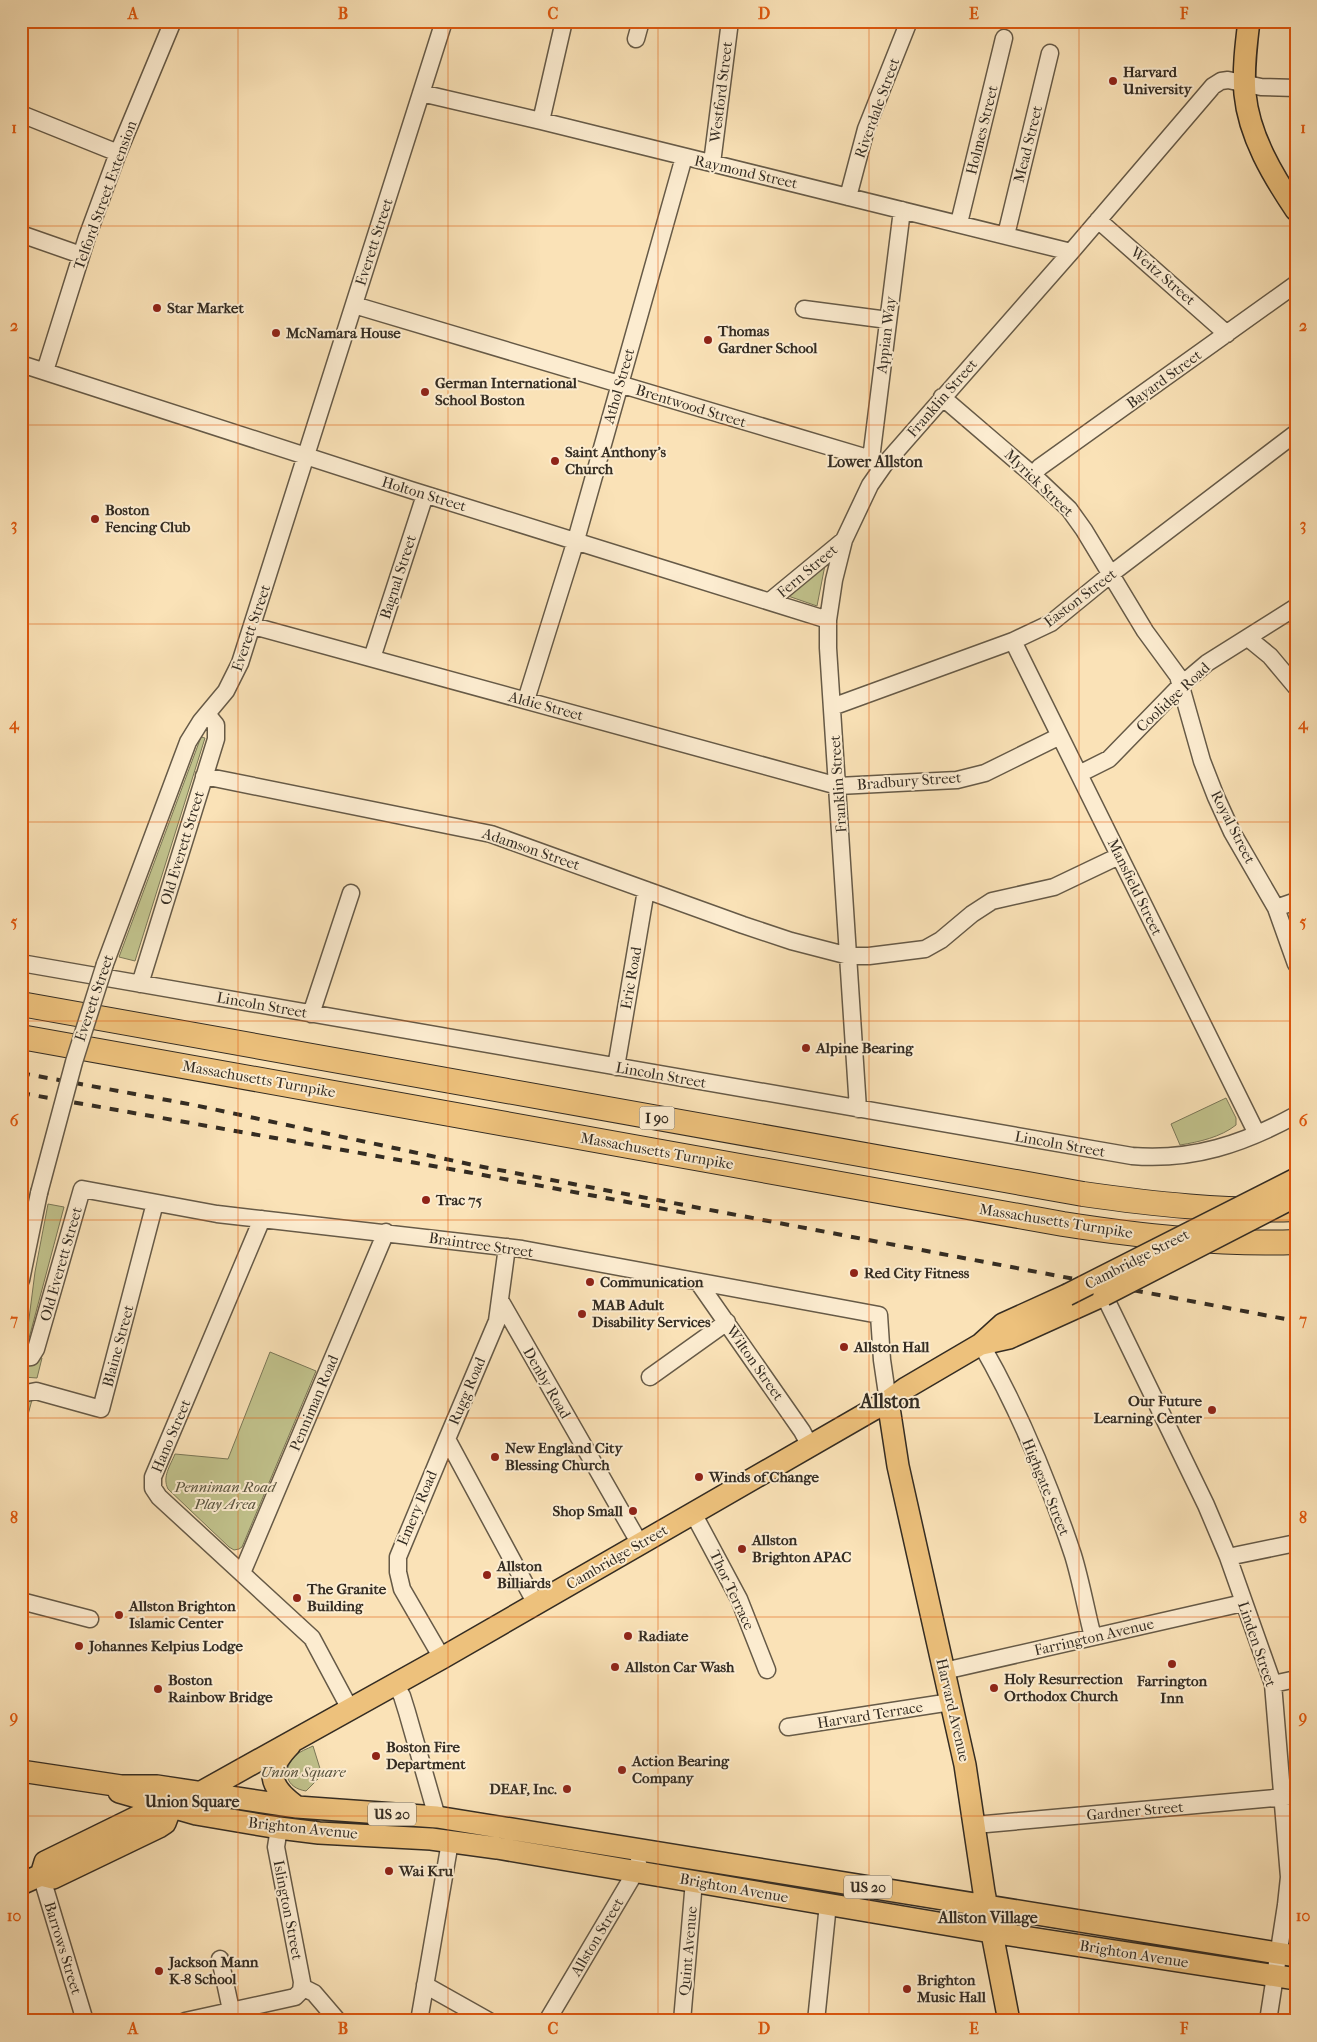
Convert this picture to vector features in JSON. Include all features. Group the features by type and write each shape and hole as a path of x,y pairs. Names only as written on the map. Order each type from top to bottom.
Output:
{"highway":[{"name":"Massachusetts Turnpike","path":"21,1004 1083,1194 1195,1207 1296,1209"},
{"name":"Massachusetts Turnpike","path":"21,1037 1063,1224 1109,1231 1198,1240 1296,1242"}],"main road":[{"path":"1249,21 1244,83 1248,111 1257,139 1274,175 1296,210"},
{"name":"Cambridge Street","path":"41,1875 45,1862 143,1814 171,1808 294,1742 442,1658 888,1401 906,1388 981,1344 1003,1324 1066,1295 1296,1179"},
{"name":"Cambridge Street","path":"981,1344 1009,1338 1102,1299 1296,1196"},
{"name":"Harvard Avenue","path":"888,1401 898,1466 965,1764 991,1932 1010,2021"},
{"path":"294,1742 278,1758 273,1772 278,1791 297,1807"},
{"name":"US 20","path":"21,1772 121,1786 157,1786 199,1793"},
{"name":"US 20","path":"81,1781 171,1808"},
{"name":"Brighton Avenue","path":"199,1793 297,1807 437,1818 638,1861 694,1881 991,1932 1286,1977"},
{"name":"Cambridge Street","path":"21,1884 41,1875 53,1878 159,1828 165,1823 171,1808"},
{"name":"Brighton Avenue","path":"171,1808 278,1828 319,1833 386,1836 638,1861 987,1907 1287,1954"}],"street":[{"name":"Telford Street Extension","path":"45,371 81,255 118,153 173,21"},
{"name":"Everett Street","path":"21,1280 39,1193 74,1062 105,964 188,742 194,730 226,691 234,678 253,626 305,456 444,21"},
{"path":"541,121 564,21"},
{"path":"636,39 641,21"},
{"name":"Westford Street","path":"712,163 730,21"},
{"name":"Riverdale Street","path":"848,196 866,130 909,21"},
{"name":"Holmes Street","path":"959,223 1004,38"},
{"name":"Mead Street","path":"1006,235 1050,53"},
{"name":"Franklin Street","path":"858,1109 828,648 828,620 834,580 844,540 870,485 876,463 942,397 1071,252 1213,86 1228,80 1261,87 1296,88"},
{"name":"Raymond Street","path":"421,93 959,223 1071,252"},
{"path":"21,114 118,153"},
{"name":"Athol Street","path":"526,700 576,540 684,157"},
{"name":"Appian Way","path":"876,463 888,320 902,210"},
{"name":"Weitz Street","path":"1098,220 1227,334"},
{"path":"21,234 81,255"},
{"name":"Bayard Street","path":"1033,474 1040,467 1296,284"},
{"name":"Brentwood Street","path":"354,305 876,463"},
{"path":"804,309 888,320"},
{"name":"Holton Street","path":"21,364 305,456 828,620"},
{"name":"Myrick Street","path":"942,397 1033,474 1069,509 1084,530 1145,631 1178,676 1182,685"},
{"name":"Easton Street","path":"832,706 1013,641 1051,623 1111,574 1296,433"},
{"name":"Bagnal Street","path":"372,658 425,494"},
{"name":"Fern Street","path":"770,602 844,540"},
{"name":"Coolidge Road","path":"1080,774 1109,759 1182,685 1207,663 1296,607"},
{"name":"Aldie Street","path":"253,626 838,786"},
{"path":"1248,638 1270,656 1296,687"},
{"name":"Mansfield Street","path":"1013,641 1257,1134"},
{"name":"Royal Street","path":"1182,685 1202,761 1216,797 1232,832 1276,908 1296,964"},
{"name":"Old Everett Street","path":"140,984 217,731 216,724 207,714"},
{"name":"Bradbury Street","path":"838,786 957,780 985,773 1060,736"},
{"name":"Adamson Street","path":"204,776 491,834 775,936 849,956 869,956 925,949 941,940 972,914 992,901 1054,887 1120,856"},
{"name":"Eric Road","path":"616,1067 646,890"},
{"path":"311,1014 352,893"},
{"path":"1276,908 1296,901"},
{"name":"Lincoln Street","path":"21,963 1141,1157 1189,1156 1215,1150 1257,1134 1296,1115"},
{"name":"Old Everett Street","path":"21,1358 30,1358 36,1351 82,1189"},
{"name":"Braintree Street","path":"82,1189 210,1213 507,1247 879,1315 882,1360 888,1401"},
{"name":"Blaine Street","path":"29,1392 101,1409 155,1203"},
{"name":"Hano Street","path":"262,1219 152,1481 153,1488 159,1497 312,1638 350,1709"},
{"name":"Penniman Road","path":"242,1573 386,1232"},
{"name":"Rugg Road","path":"507,1247 497,1321 447,1439 536,1604"},
{"name":"Wilton Street","path":"698,1282 802,1431 810,1446"},
{"name":"Linden Street","path":"1102,1299 1186,1462 1228,1558 1273,1684 1289,1796 1289,1876 1286,1977 1268,2021"},
{"name":"Denby Road","path":"500,1300 640,1544"},
{"path":"650,1377 726,1322"},
{"name":"Highgate Street","path":"981,1344 1040,1468 1073,1556 1093,1637"},
{"name":"Emery Road","path":"442,1658 402,1589 398,1564 400,1549 447,1439"},
{"name":"Thor Terrace","path":"693,1513 739,1599 767,1670"},
{"path":"1228,1558 1296,1543"},
{"path":"21,1601 90,1619"},
{"name":"Farrington Avenue","path":"944,1671 1243,1603"},
{"path":"1273,1684 1296,1679"},
{"path":"395,1684 402,1696 437,1818"},
{"name":"Harvard Terrace","path":"788,1727 951,1702"},
{"name":"Gardner Street","path":"975,1825 1289,1796"},
{"name":"Islington Street","path":"278,1828 276,1847 301,1989"},
{"path":"419,2021 450,1842"},
{"name":"Allston Street","path":"547,2021 638,1861"},
{"name":"Barrows Street","path":"41,1875 85,2021"},
{"name":"Quint Avenue","path":"682,2021 694,1881"},
{"path":"816,2021 828,1904"},
{"path":"220,1958 231,2010"},
{"path":"425,1985 489,2021"},
{"path":"185,2021 209,2018 231,2010 295,1996 301,1989 314,1993 338,2021"}],"green space":[{"path":"825,565 817,606 788,596"},
{"path":"201,737 205,738 135,961 119,957"},
{"path":"1226,1098 1236,1118 1236,1125 1217,1136 1180,1145 1171,1124"},
{"path":"48,1204 64,1207 28,1342 26,1342 35,1272"},
{"name":"Penniman Road Play Area","path":"270,1352 316,1371 242,1547 234,1550 168,1489 166,1476 175,1454 228,1459"},
{"path":"40,1357 42,1358 37,1378 23,1377 24,1367 35,1363"},
{"path":"33,1396 21,1441 22,1398"},
{"name":"Union Square","path":"313,1746 322,1775 306,1791 290,1783 287,1773 288,1767 295,1756"}],"railway":[{"path":"21,1073 194,1105 478,1166 1296,1321"},
{"path":"21,1093 467,1172 691,1214"}],"place":[{"name":"Harvard University","path":"1113,81"},
{"name":"Star Market","path":"157,308"},
{"name":"McNamara House","path":"276,333"},
{"name":"Thomas Gardner School","path":"708,340"},
{"name":"German International School Boston","path":"425,392"},
{"name":"Saint Anthony's Church","path":"555,461"},
{"name":"Boston Fencing Club","path":"95,519"},
{"name":"Alpine Bearing","path":"806,1048"},
{"name":"Trac 75","path":"426,1200"},
{"name":"Red City Fitness","path":"854,1273"},
{"name":"Communication","path":"590,1282"},
{"name":"MAB Adult Disability Services","path":"582,1314"},
{"name":"Allston Hall","path":"844,1347"},
{"name":"Our Future Learning Center","path":"1212,1410"},
{"name":"New England City Blessing Church","path":"495,1457"},
{"name":"Winds of Change","path":"699,1477"},
{"name":"Shop Small","path":"633,1511"},
{"name":"Allston Brighton APAC","path":"742,1549"},
{"name":"Allston Billiards","path":"487,1575"},
{"name":"The Granite Building","path":"297,1598"},
{"name":"Allston Brighton Islamic Center","path":"119,1615"},
{"name":"Radiate","path":"628,1636"},
{"name":"Johannes Kelpius Lodge","path":"79,1646"},
{"name":"Farrington Inn","path":"1172,1664"},
{"name":"Allston Car Wash","path":"615,1667"},
{"name":"Holy Resurrection Orthodox Church","path":"994,1688"},
{"name":"Boston Rainbow Bridge","path":"158,1689"},
{"name":"Boston Fire Department","path":"376,1756"},
{"name":"Action Bearing Company","path":"622,1770"},
{"name":"DEAF, Inc.","path":"567,1789"},
{"name":"Wai Kru","path":"389,1871"},
{"name":"Jackson Mann K-8 School","path":"159,1971"},
{"name":"Brighton Music Hall","path":"907,1989"}],"district":[{"name":"Lower Allston","path":"875,461"},
{"name":"Allston","path":"890,1401"},
{"name":"Union Square","path":"192,1801"},
{"name":"Allston Village","path":"988,1917"}]}
